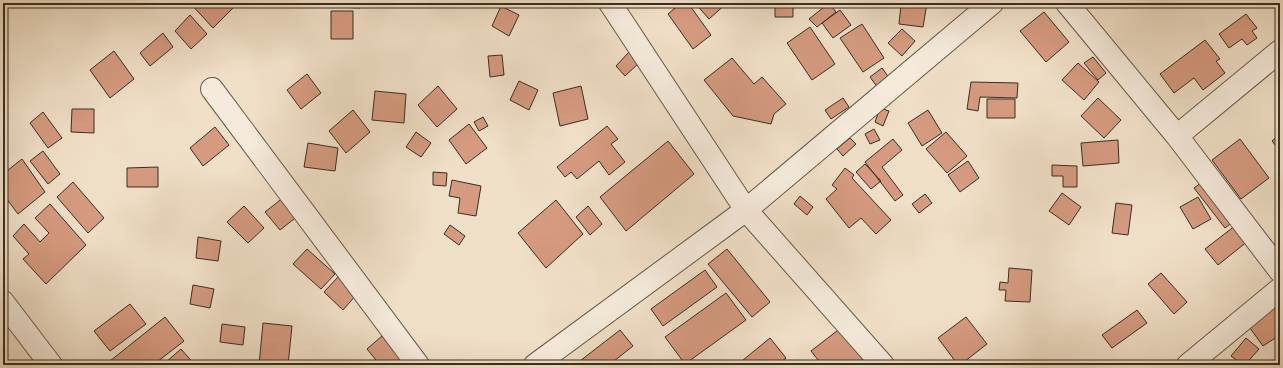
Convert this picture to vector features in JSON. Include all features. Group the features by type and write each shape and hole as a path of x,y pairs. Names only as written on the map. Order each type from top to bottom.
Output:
{"street":[{"path":"610,3 746,210 883,365"},
{"path":"535,365 746,210 992,3"},
{"path":"1067,3 1177,136 1280,271"},
{"path":"1177,136 1280,51"},
{"path":"212,89 418,365"},
{"path":"1188,365 1280,289"},
{"path":"3,302 50,365"}],"building":[{"path":"190,3 232,3 235,6 213,28"},
{"path":"338,3 360,3 360,8 338,7"},
{"path":"681,3 688,3 711,35 693,49 668,14"},
{"path":"695,3 727,3 709,19"},
{"path":"775,3 793,3 793,17 775,17"},
{"path":"829,3 836,12 817,27 809,19"},
{"path":"907,3 927,3 923,27 899,24 901,5 907,5"},
{"path":"501,6 519,15 509,36 492,26"},
{"path":"840,10 851,25 833,38 822,23"},
{"path":"331,11 353,11 353,39 331,39"},
{"path":"1044,12 1069,42 1046,62 1020,31"},
{"path":"1246,14 1257,28 1252,31 1257,38 1247,45 1242,39 1229,48 1219,34"},
{"path":"190,15 207,34 191,49 175,31"},
{"path":"862,24 884,58 863,72 840,38"},
{"path":"810,27 835,64 812,80 787,43"},
{"path":"902,29 915,41 902,56 888,43"},
{"path":"163,33 173,47 150,66 140,53"},
{"path":"1205,40 1220,59 1216,61 1225,73 1203,90 1194,78 1174,93 1160,74"},
{"path":"114,51 134,79 110,98 90,70"},
{"path":"629,52 639,63 625,76 616,66"},
{"path":"502,55 504,75 490,77 488,56"},
{"path":"1093,57 1106,73 1098,80 1084,63"},
{"path":"732,58 754,84 762,77 786,104 774,114 771,124 733,116 704,80"},
{"path":"1078,63 1099,82 1084,100 1062,80"},
{"path":"882,68 890,79 878,88 870,77"},
{"path":"307,74 321,93 301,109 287,90"},
{"path":"519,81 538,90 529,110 510,100"},
{"path":"971,82 1018,83 1017,98 980,97 978,111 967,109"},
{"path":"438,86 457,109 437,127 418,105"},
{"path":"581,86 588,119 560,126 553,93"},
{"path":"375,91 406,94 404,123 372,120"},
{"path":"843,98 849,107 831,119 825,110"},
{"path":"1098,98 1121,120 1104,138 1081,116"},
{"path":"987,99 1015,99 1015,118 987,118"},
{"path":"880,108 889,111 883,126 875,122"},
{"path":"72,109 94,109 94,133 71,132"},
{"path":"353,110 370,132 346,153 329,131"},
{"path":"928,110 942,133 922,146 908,123"},
{"path":"43,112 62,138 48,148 30,123"},
{"path":"483,117 488,126 479,131 474,122"},
{"path":"469,124 487,148 466,164 449,140"},
{"path":"607,126 618,139 611,144 625,162 609,175 599,161 577,179 571,172 565,177 557,167"},
{"path":"215,127 229,145 203,166 190,148"},
{"path":"874,129 880,140 870,144 865,134"},
{"path":"416,132 431,143 421,157 406,147"},
{"path":"946,132 967,156 947,173 926,149"},
{"path":"1280,134 1280,151 1272,141"},
{"path":"850,138 856,144 843,156 837,149"},
{"path":"893,139 902,150 882,167 903,195 895,201 865,162"},
{"path":"1240,139 1269,178 1241,199 1212,160"},
{"path":"1118,140 1119,163 1083,166 1081,143"},
{"path":"668,141 694,174 626,231 600,197"},
{"path":"308,143 338,148 335,171 304,167"},
{"path":"43,151 60,174 48,184 30,161"},
{"path":"22,159 45,192 18,214 3,194 3,174"},
{"path":"968,161 979,178 960,192 948,175"},
{"path":"865,164 881,181 871,189 856,172"},
{"path":"1052,165 1077,166 1077,187 1063,187 1063,176 1052,176"},
{"path":"158,167 158,187 127,187 127,168"},
{"path":"845,168 854,175 852,178 891,220 876,234 861,218 849,228 826,199 837,189 832,185"},
{"path":"433,172 447,173 446,186 433,185"},
{"path":"452,180 481,186 476,216 458,213 460,198 449,196"},
{"path":"1205,180 1235,220 1225,228 1194,188"},
{"path":"73,182 104,218 88,233 57,197"},
{"path":"1062,193 1081,207 1069,225 1049,211"},
{"path":"925,194 932,203 919,213 912,204"},
{"path":"800,196 813,207 807,215 794,204"},
{"path":"284,197 299,215 280,230 265,212"},
{"path":"1198,197 1211,219 1193,229 1180,207"},
{"path":"556,200 583,234 546,268 518,233"},
{"path":"1116,203 1132,205 1128,235 1112,233"},
{"path":"50,204 86,245 46,284 23,259 29,254 13,236 24,224 40,242 49,233 35,218"},
{"path":"244,206 264,228 248,243 227,222"},
{"path":"588,206 602,224 590,235 576,217"},
{"path":"1240,222 1253,237 1218,265 1205,249"},
{"path":"450,225 465,236 459,245 444,234"},
{"path":"198,237 221,241 218,261 196,258"},
{"path":"307,249 335,274 321,289 293,264"},
{"path":"727,249 770,302 752,317 708,264"},
{"path":"1009,268 1032,270 1030,302 1005,301 1006,290 999,290 1000,282 1008,283"},
{"path":"705,270 717,287 663,326 651,309"},
{"path":"1161,273 1187,302 1174,314 1148,284"},
{"path":"338,277 357,294 343,310 324,292"},
{"path":"193,285 214,289 210,308 190,304"},
{"path":"726,293 746,320 685,364 665,337"},
{"path":"1280,301 1280,335 1263,346 1247,324"},
{"path":"130,304 146,324 110,351 94,331"},
{"path":"1137,310 1147,323 1112,348 1102,335"},
{"path":"165,317 184,341 153,365 113,365 110,361"},
{"path":"966,317 987,344 958,365 938,338"},
{"path":"263,323 292,326 288,365 259,365"},
{"path":"222,324 245,327 243,345 220,342"},
{"path":"842,327 872,365 822,365 811,351"},
{"path":"620,330 633,346 609,365 583,365 580,361"},
{"path":"382,336 401,360 395,365 380,365 367,349"},
{"path":"770,338 786,358 778,365 737,365"},
{"path":"1246,338 1259,349 1245,365 1243,365 1231,356"},
{"path":"181,349 195,365 168,365 166,362"}]}
